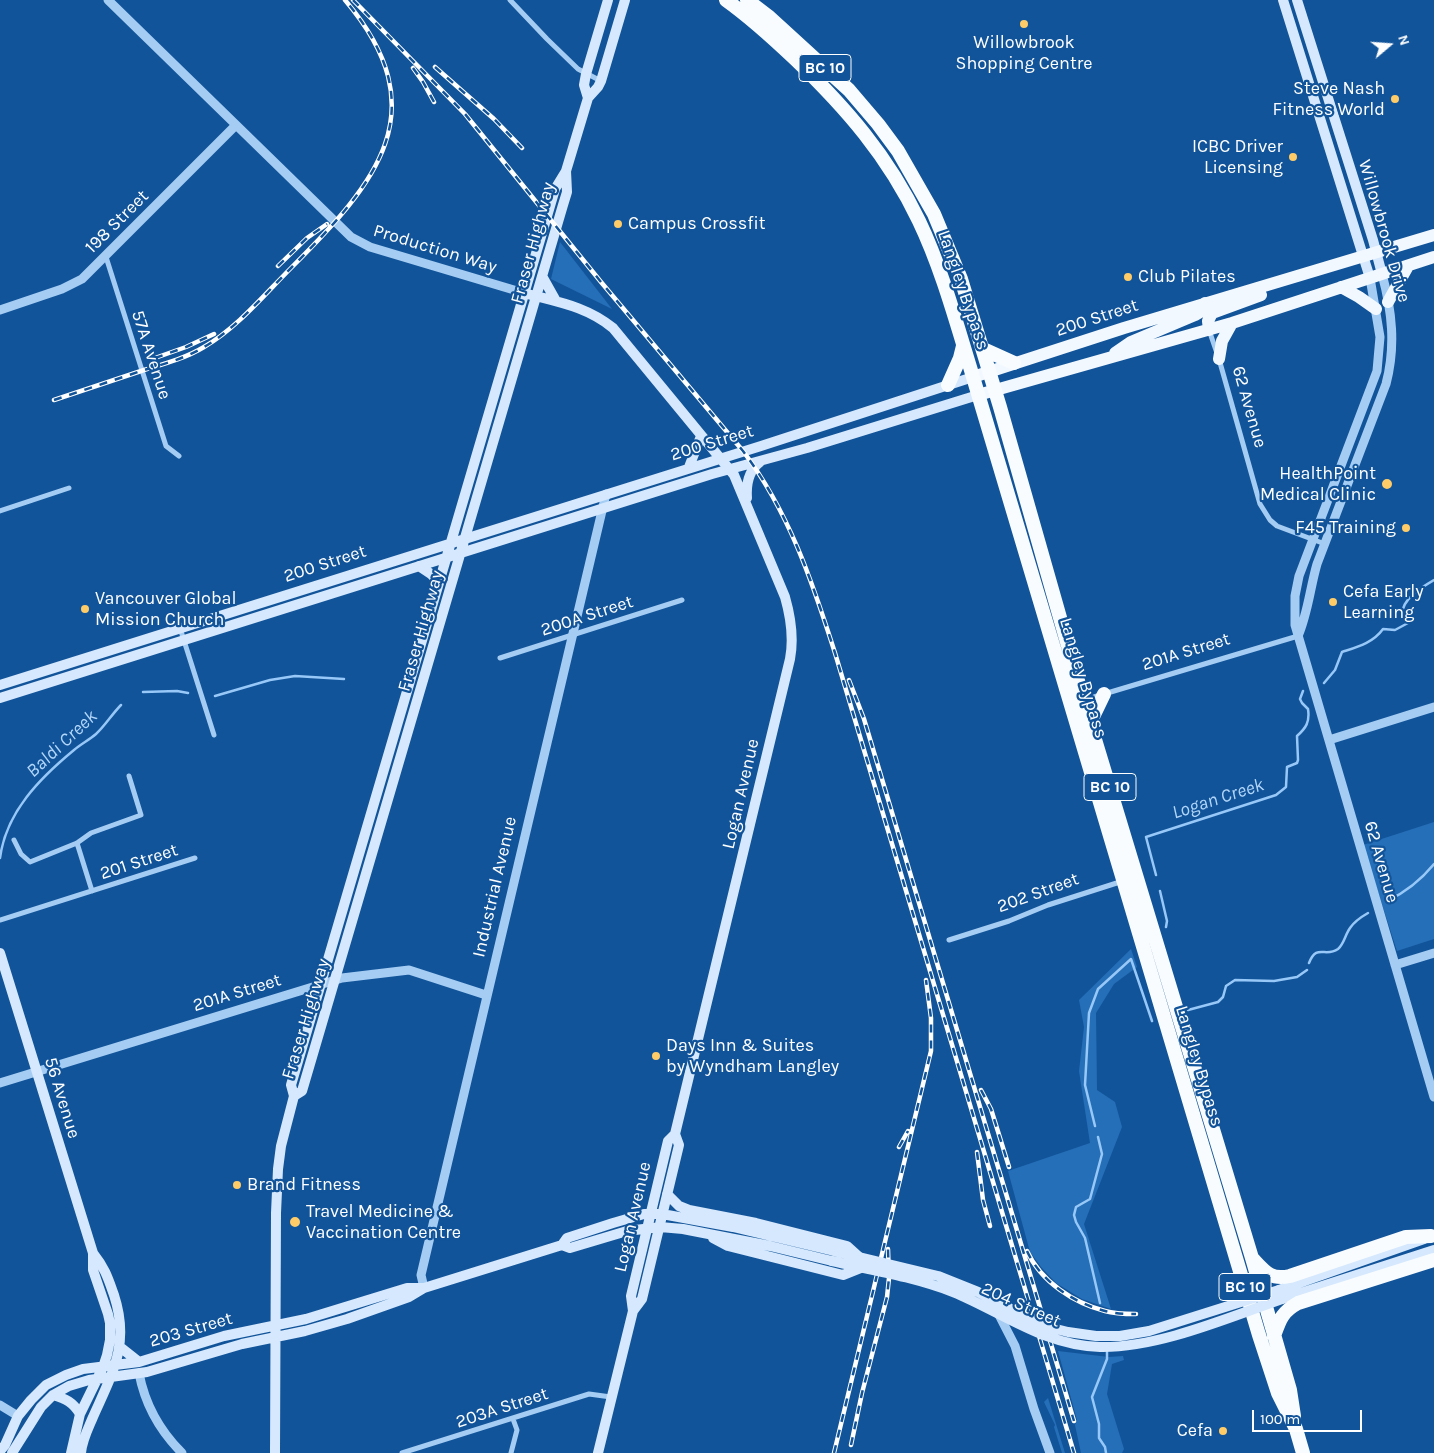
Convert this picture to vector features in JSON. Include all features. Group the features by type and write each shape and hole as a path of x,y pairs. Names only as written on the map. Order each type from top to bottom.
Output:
{"highway":[{"name":"Langley Bypass","path":"726,0 756,23 820,83 850,115 886,162 919,221 939,271 973,377 1067,691 1131,878 1252,1258 1290,1390 1296,1429 1303,1453"},
{"name":"Langley Bypass","path":"747,0 768,16 850,90 878,124 898,151 934,214 961,278 1090,722 1131,878 1260,1335 1278,1394 1296,1429"},
{"path":"948,385 960,358 963,346"},
{"path":"982,349 1014,363"},
{"path":"1067,691 1083,698"},
{"path":"1090,722 1104,694"},
{"path":"1252,1258 1264,1271 1279,1278 1406,1237 1433,1240"},
{"path":"1274,1336 1285,1312 1298,1303 1434,1260"}],"main road":[{"name":"Fraser Highway","path":"588,98 584,85 586,74 608,0"},
{"name":"Fraser Highway","path":"276,1453 276,1213 281,1146 294,1096 291,1085 555,189 566,171 588,98 601,81 625,0"},
{"name":"Willowbrook Drive","path":"1283,0 1370,254"},
{"name":"Willowbrook Drive","path":"1297,0 1376,276"},
{"name":"Fraser Highway","path":"294,1096 302,1091 466,538 567,192 566,171"},
{"name":"200 Street","path":"0,685 1205,303 1434,235"},
{"name":"200 Street","path":"0,698 752,462 760,462 995,390 1209,330 1434,257"},
{"path":"1388,302 1408,266"},
{"path":"1209,330 1208,322 1212,313 1262,294 1302,275"},
{"path":"542,276 556,301"},
{"path":"1341,288 1359,297 1376,309"},
{"name":"Production Way","path":"524,293 582,308 613,328 730,469"},
{"path":"1105,359 1132,342 1195,315 1200,312 1205,303"},
{"path":"1219,359 1222,342 1232,323"},
{"path":"689,467 701,436"},
{"path":"747,504 746,488 748,478 755,466 760,462"},
{"name":"Logan Avenue","path":"633,1312 631,1296 642,1247 668,1141 675,1134 792,649 790,616 785,597 736,478 730,469"},
{"path":"419,566 431,574 439,583"},
{"name":"56 Avenue","path":"0,953 93,1253 93,1270 110,1323 110,1340 107,1356 98,1379 80,1414 71,1453"},
{"name":"Logan Avenue","path":"598,1453 633,1312 642,1299 660,1227 679,1145 675,1134"},
{"path":"667,1194 679,1206 689,1210 756,1223 847,1246 868,1265 843,1275 728,1246 704,1233"},
{"name":"203 Street","path":"12,1453 41,1407 53,1395 69,1386 98,1379 139,1373 242,1344 305,1331 347,1319 409,1297 424,1288 562,1245 567,1238 635,1216 650,1214"},
{"name":"204 Street","path":"650,1214 662,1214 733,1227 937,1286 980,1304 1025,1328 1052,1338 1087,1346 1125,1346 1158,1340 1433,1240"},
{"name":"203 Street","path":"562,1245 570,1248 626,1231 648,1227"},
{"name":"204 Street","path":"648,1227 704,1233 833,1256"},
{"path":"626,1231 642,1247"},
{"name":"56 Avenue","path":"81,1453 84,1438 115,1365 120,1347 121,1320 119,1310 104,1266 93,1253"},
{"name":"203 Street","path":"0,1451 5,1445 18,1416 30,1400 46,1386 66,1375 82,1370 139,1362 224,1336 306,1319 407,1288 424,1288"},
{"path":"120,1347 139,1362"},
{"path":"53,1395 74,1404 80,1414"}],"street":[{"name":"Production Way","path":"108,0 333,220 361,243 524,293"},
{"path":"510,0 547,39 586,74 601,81"},
{"name":"198 Street","path":"0,310 72,285 89,273 236,125"},
{"name":"57A Avenue","path":"106,257 166,446 179,456"},
{"name":"Willowbrook Drive","path":"1298,636 1306,615 1312,580 1386,384 1392,358 1393,337 1388,302 1376,276"},
{"name":"Willowbrook Drive","path":"1298,636 1295,625 1295,596 1299,576 1374,382 1380,347 1376,309 1376,276"},
{"name":"62 Avenue","path":"1209,330 1260,504 1270,520 1277,526 1325,544"},
{"path":"0,511 70,488"},
{"name":"Industrial Avenue","path":"424,1288 421,1275 606,494"},
{"name":"200A Street","path":"500,658 682,600"},
{"path":"180,628 214,735"},
{"name":"62 Avenue","path":"1298,636 1434,1097"},
{"name":"201A Street","path":"1083,698 1104,694 1298,636"},
{"path":"1329,740 1434,707"},
{"path":"14,840 21,854 30,862 77,843 91,833 141,815 129,776"},
{"name":"201 Street","path":"77,843 92,891"},
{"name":"201 Street","path":"0,920 195,858"},
{"name":"202 Street","path":"949,940 1131,878"},
{"path":"1395,965 1434,953"},
{"name":"201A Street","path":"0,1083 321,984 377,972 409,970 486,995"},
{"path":"868,1265 949,1285 988,1304 998,1314 1015,1346 1034,1409 1050,1453"},
{"path":"139,1373 143,1391 153,1416 182,1453"},
{"name":"203A Street","path":"402,1453 589,1394 611,1397"},
{"path":"0,1405 18,1416"},
{"path":"511,1453 517,1430 513,1418"}],"shaded area":[{"path":"560,242 612,309 551,279"},
{"path":"1434,822 1434,939 1397,951 1363,845"},
{"path":"1131,949 1137,967 1114,984 1096,1013 1097,1090 1115,1102 1122,1127 1084,1224 1111,1309 1082,1299 1056,1283 1041,1267 1030,1252 1008,1171 1090,1143 1079,1071 1084,1027 1079,1000"},
{"path":"1058,1351 1109,1357 1123,1356 1124,1360 1112,1364 1107,1394 1124,1449 1122,1453 1081,1453 1075,1425 1077,1420"},
{"path":"1048,1398 1065,1453 1062,1453 1055,1425 1044,1402"}],"waterway":[{"path":"1324,683 1335,670 1342,652 1370,641 1383,629 1395,630 1408,623 1408,619 1402,616 1405,604 1413,594 1434,580"},
{"name":"Baldi Creek","path":"215,696 270,680 295,676 344,679"},
{"name":"Baldi Creek","path":"143,692 177,691 188,693"},
{"name":"Logan Creek","path":"1156,875 1146,837 1276,795 1286,787 1287,767 1297,763 1298,760 1297,736 1308,721 1308,709 1300,699 1303,691"},
{"name":"Baldi Creek","path":"0,858 9,826 17,811 37,784 61,761 99,731 121,705"},
{"path":"1387,901 1413,885 1434,864"},
{"name":"Logan Creek","path":"1160,891 1167,921 1166,927"},
{"path":"1309,963 1318,952 1329,952 1338,949 1352,926 1368,913"},
{"name":"Logan Creek","path":"1095,1126 1085,1085 1089,1013 1098,989 1131,959 1152,1021"},
{"path":"1188,1010 1218,1002 1223,997 1226,986 1235,980 1274,981 1297,977 1307,970"},
{"name":"Logan Creek","path":"1098,1137 1102,1154 1090,1199 1076,1207 1074,1215 1085,1238 1100,1303"},
{"name":"Logan Creek","path":"1106,1453 1105,1447 1099,1438 1099,1424 1092,1397 1107,1359 1107,1349"}],"railway":[{"path":"54,400 182,358 216,339 250,310 322,237 349,206 370,175 385,144 392,111 388,77 373,40 345,0"},
{"path":"353,0 465,114 601,282 743,451 774,498 798,548 835,653 1074,1453"},
{"path":"435,67 494,119 522,148"},
{"path":"413,68 434,102"},
{"path":"278,266 307,238 327,224"},
{"path":"155,358 214,334"},
{"path":"849,680 864,719 1074,1421"},
{"path":"834,1453 931,1051 931,1018 926,980"},
{"path":"981,1090 991,1109 1009,1167"},
{"path":"899,1147 908,1131"},
{"path":"977,1152 983,1200 990,1226"},
{"path":"851,1445 862,1393 887,1297 889,1278 888,1249"},
{"path":"1027,1251 1041,1272 1070,1297 1105,1311 1136,1314"}],"place":[{"name":"Willowbrook Shopping Centre","path":"1024,24"},
{"name":"Steve Nash Fitness World","path":"1395,99"},
{"name":"ICBC Driver Licensing","path":"1293,157"},
{"name":"Campus Crossfit","path":"618,224"},
{"name":"Club Pilates","path":"1128,277"},
{"name":"HealthPoint Medical Clinic","path":"1387,484"},
{"name":"F45 Training","path":"1406,528"},
{"name":"Cefa Early Learning","path":"1333,602"},
{"name":"Vancouver Global Mission Church","path":"85,609"},
{"name":"Days Inn & Suites by Wyndham Langley","path":"656,1056"},
{"name":"Brand Fitness","path":"237,1185"},
{"name":"Travel Medicine & Vaccination Centre","path":"295,1222"},
{"name":"Cefa","path":"1223,1431"}]}
